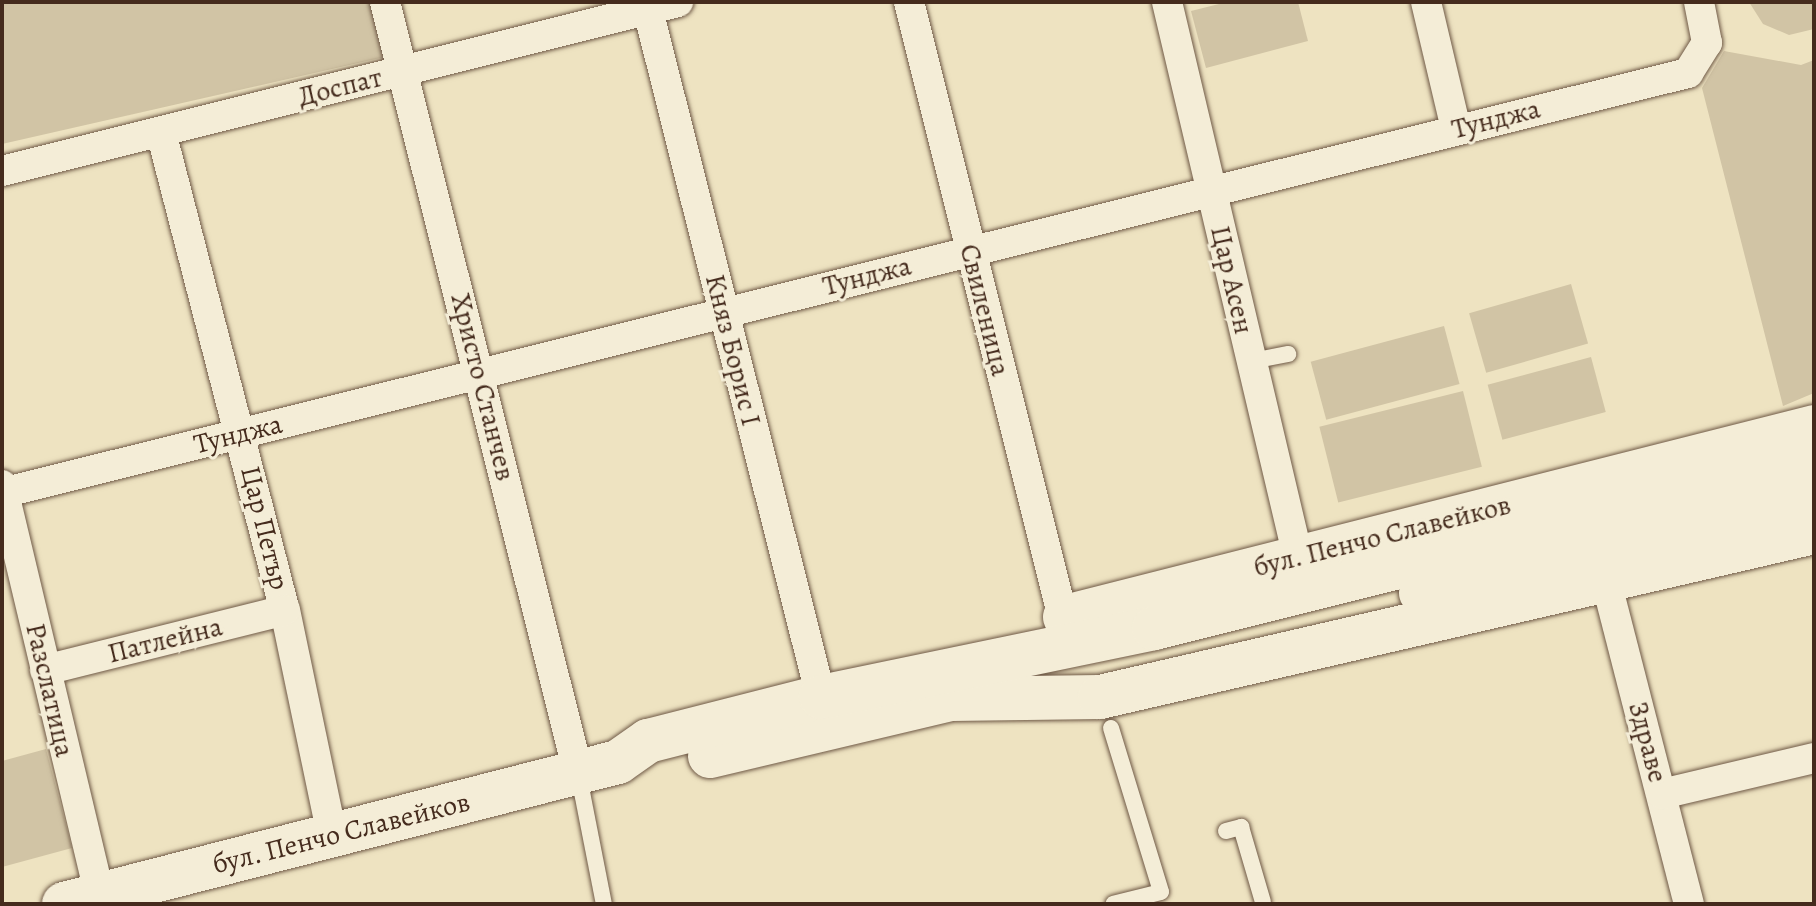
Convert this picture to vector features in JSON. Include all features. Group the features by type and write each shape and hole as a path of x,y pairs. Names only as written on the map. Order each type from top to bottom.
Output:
{"main road":[{"name":"бул. Пенчо Славейков","path":"954,682 1063,618 1814,427"},
{"name":"бул. Пенчо Славейков","path":"598,767 655,769 954,682 1154,628 1814,463"},
{"name":"бул. Пенчо Славейков","path":"82,899 598,767 648,741 821,697 1162,657 1814,495"},
{"name":"бул. Пенчо Славейков","path":"954,682 1100,697 1814,532"}],"street":[{"name":"Христо Станчев","path":"385,2 479,373 598,767"},
{"name":"Доспат","path":"2,171 647,6 678,2"},
{"name":"Свиленица","path":"909,2 1063,618"},
{"name":"Цар Асен","path":"1167,2 1298,557"},
{"path":"1426,2 1456,129"},
{"name":"Тунджа","path":"3,490 1688,73 1708,33 1699,2"},
{"name":"Княз Борис I","path":"647,6 821,697"},
{"name":"Цар Петър","path":"161,132 285,610 332,835"},
{"name":"Разслатица","path":"3,490 45,670 82,899"},
{"name":"Здраве","path":"1606,581 1689,904"},
{"name":"Патлейна","path":"45,670 285,610"},
{"path":"1662,794 1814,758"}],"lane":[{"path":"1252,361 1288,354"},
{"path":"1111,728 1157,849 1161,892 1113,904"},
{"path":"598,767 604,904"},
{"path":"1226,831 1241,827 1263,902"}],"shaded area":[{"path":"2,2 373,2 389,56 2,144"},
{"path":"1227,2 1298,2 1308,41 1206,68 1191,11"},
{"path":"1749,2 1814,2 1814,29 1789,35 1763,24"},
{"path":"1724,51 1801,65 1814,60 1814,393 1783,406 1702,88"},
{"path":"1571,284 1588,344 1486,373 1469,313"},
{"path":"1444,326 1460,384 1326,420 1311,362"},
{"path":"1591,357 1606,412 1502,440 1488,385"},
{"path":"1463,391 1482,467 1338,502 1319,427"},
{"path":"46,749 72,848 2,867 2,761"}]}
